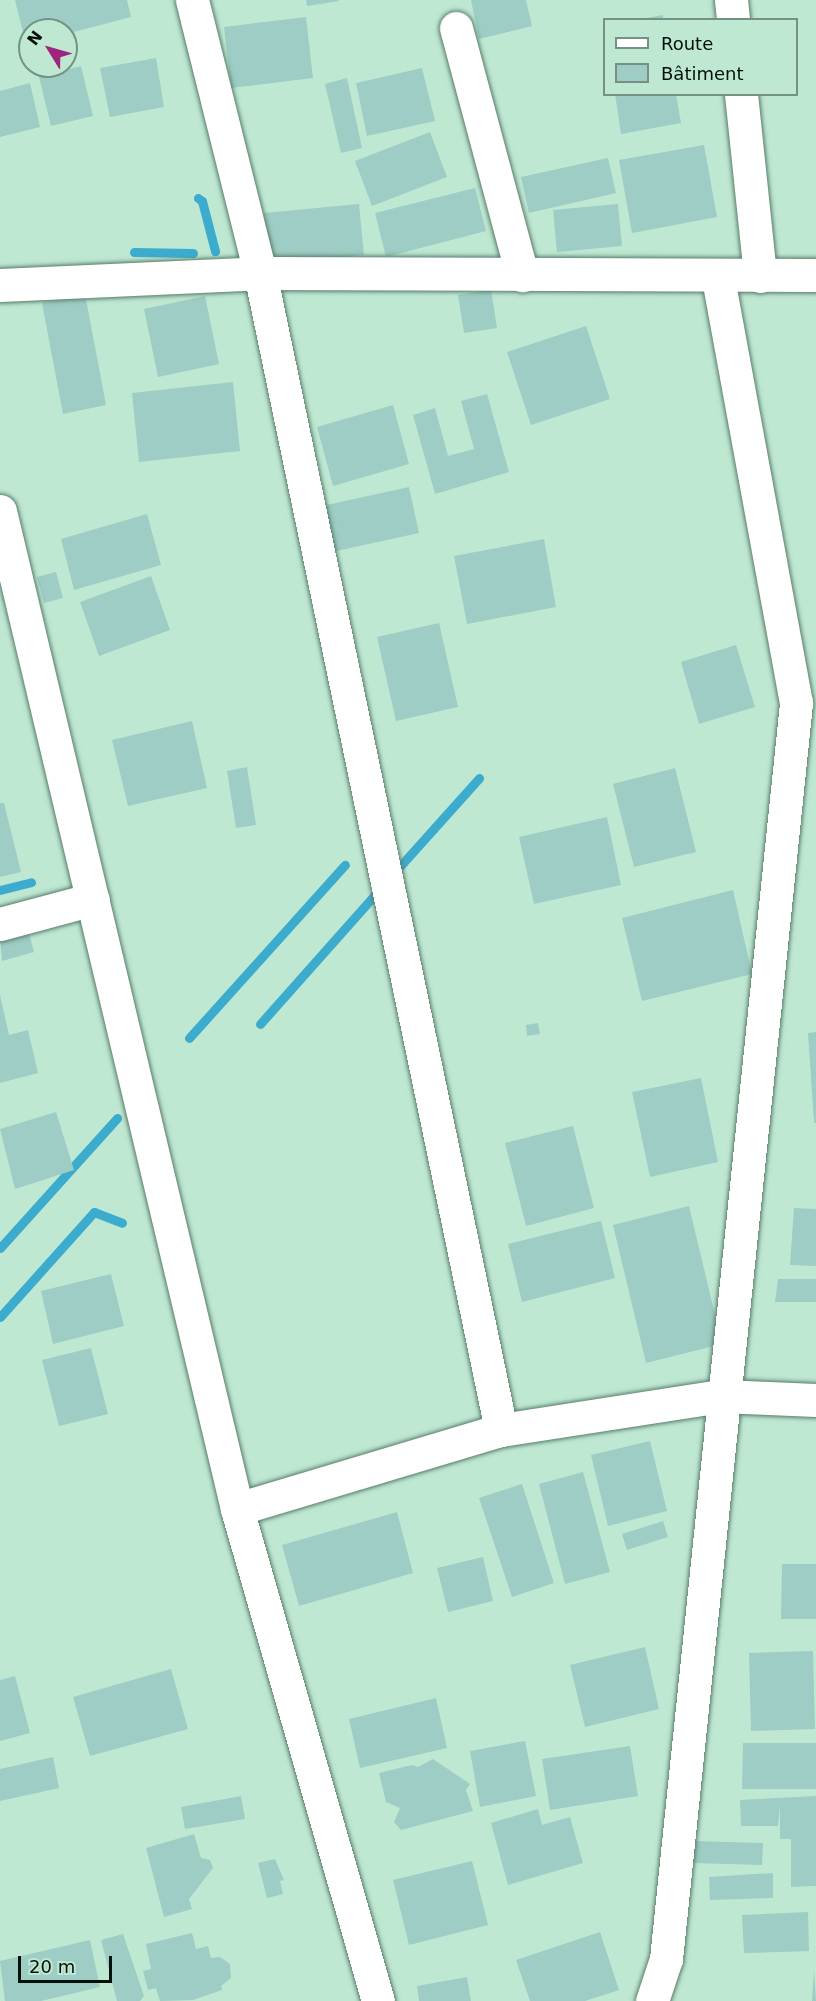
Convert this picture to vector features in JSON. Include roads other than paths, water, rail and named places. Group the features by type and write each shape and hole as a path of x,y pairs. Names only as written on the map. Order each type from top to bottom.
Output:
{"street":[{"path":"192,0 260,273 501,1430"},
{"path":"731,0 733,18"},
{"path":"456,28 522,275"},
{"path":"741,96 760,276"},
{"path":"0,285 260,273 816,275"},
{"path":"652,2001 666,1959 722,1396 796,702 718,276"},
{"path":"0,511 13,620 93,899 237,1509 378,2001"},
{"path":"0,924 93,899"},
{"path":"237,1509 501,1430 722,1396 816,1400"}],"waterway":[{"path":"198,198 202,201 215,251"},
{"path":"134,252 193,253"},
{"path":"393,874 479,778"},
{"path":"189,1038 345,865"},
{"path":"0,890 31,882"},
{"path":"260,1024 380,889"},
{"path":"0,1248 117,1118"},
{"path":"0,1317 94,1212 122,1223"}]}
